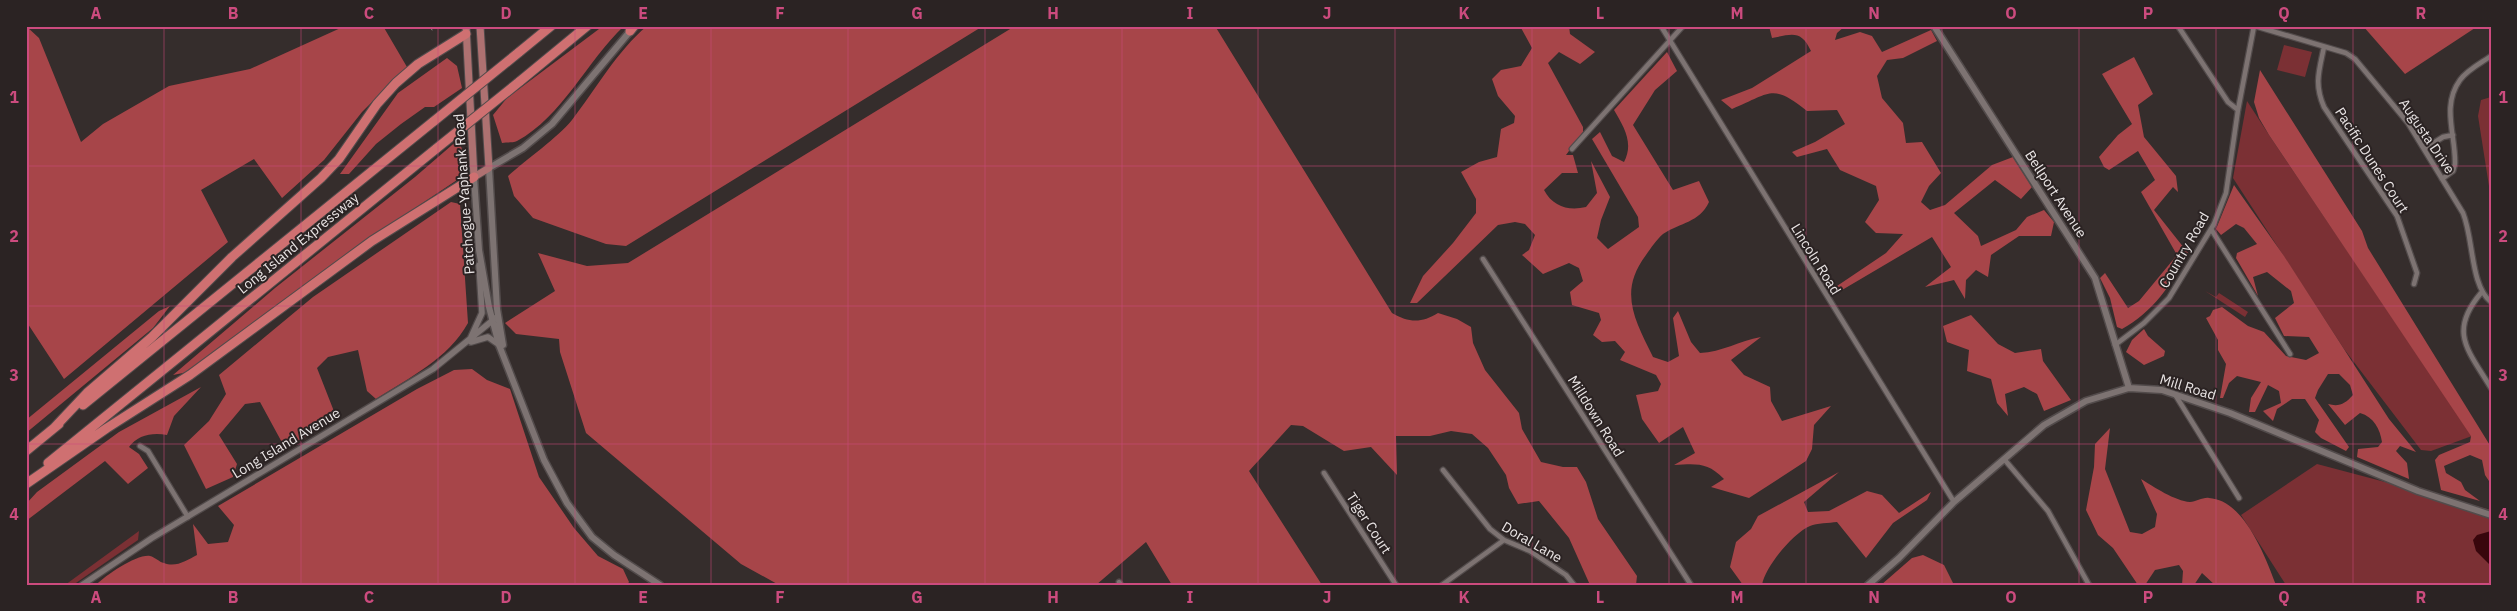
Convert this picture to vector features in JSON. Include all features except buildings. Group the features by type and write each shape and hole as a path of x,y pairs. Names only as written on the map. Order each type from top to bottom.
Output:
{"highway":[{"name":"Long Island Expressway","path":"26,451 551,26"},
{"name":"Long Island Expressway","path":"26,482 588,26"},
{"path":"54,428 87,394 152,337 232,257 322,178 338,159 377,104 396,83 418,64 466,30"},
{"path":"26,482 190,375 380,235 474,177"}],"main road":[{"path":"466,30 481,26"},
{"name":"Patchogue-Yaphank Road","path":"481,26 495,318 499,345 505,356"},
{"name":"Bellport Avenue","path":"1934,26 2096,278 2104,300 2128,388"},
{"path":"474,177 523,148 552,124 571,104 606,58 633,28"},
{"name":"Patchogue-Yaphank Road","path":"466,30 479,250 505,356 544,460 575,516 602,546 660,585"},
{"name":"Mill Road","path":"1868,585 1899,558 1954,502 2062,413 2086,401 2128,388 2153,388 2239,416 2418,491 2491,515"}],"street":[{"name":"Lincoln Road","path":"1661,26 1954,502"},
{"path":"1572,149 1683,26"},
{"path":"2178,26 2228,102 2238,110"},
{"name":"Country Road","path":"2115,345 2144,323 2169,298 2211,229 2226,192 2238,110 2255,26"},
{"name":"Augusta Drive","path":"2255,26 2346,53 2355,59 2408,123 2463,213 2469,229 2475,276 2481,293"},
{"name":"Pacific Dunes Court","path":"2324,47 2317,83 2318,95 2324,107 2397,216 2417,273 2414,284"},
{"path":"2442,179 2453,171 2455,164 2450,115 2454,92 2460,80 2491,56"},
{"path":"2424,149 2443,137 2453,135"},
{"path":"2211,229 2290,354"},
{"path":"467,343 482,314 479,250"},
{"name":"Milldown Road","path":"1483,258 1691,585"},
{"path":"2491,302 2481,293 2468,308 2463,332 2471,356 2491,388"},
{"name":"Long Island Avenue","path":"82,585 131,551 422,376 467,343 495,318"},
{"path":"467,343 488,337 499,345"},
{"path":"2175,394 2239,498"},
{"path":"140,446 148,451 188,517"},
{"path":"2004,459 2048,511 2089,585"},
{"name":"Doral Lane","path":"1443,470 1478,516 1504,540 1530,551 1566,575 1574,585"},
{"name":"Tiger Court","path":"1324,473 1396,585"},
{"path":"1442,585 1504,540"}],"shaded area":[{"path":"26,26 39,38 81,142 103,124 169,86 250,69 345,26 383,26 407,67 362,112 324,160 282,198 254,159 201,190 228,242 64,379 26,321"},
{"path":"603,26 624,26 598,55 574,88 548,118 533,131 517,141 502,143 493,115 507,98"},
{"path":"647,26 983,26 626,246 606,244 533,218 514,196 508,176 566,127 616,59"},
{"path":"1015,26 1215,26 1392,313 1404,319 1421,320 1438,313 1457,319 1471,327 1473,343 1485,370 1519,413 1522,429 1541,462 1563,467 1577,467 1586,482 1598,519 1637,576 1636,585 1590,585 1569,538 1539,501 1518,504 1509,488 1506,475 1488,448 1472,434 1451,431 1430,436 1396,436 1397,475 1371,447 1344,451 1303,426 1291,425 1249,471 1322,585 1172,585 1146,542 1096,585 779,585 741,564 586,433 560,352 559,339 516,334 505,323 555,291 538,253 587,266 628,263"},
{"path":"1520,26 1569,26 1570,34 1595,52 1580,64 1559,52 1548,63 1583,127 1583,132 1566,155 1573,155 1578,173 1562,173 1544,190 1557,204 1568,208 1586,207 1597,193 1591,161 1610,197 1601,220 1597,238 1608,249 1639,227 1638,217 1592,139 1600,132 1612,156 1624,162 1628,148 1627,135 1614,110 1667,52 1677,71 1655,90 1633,125 1673,190 1699,181 1709,202 1705,209 1695,218 1663,234 1650,249 1638,268 1631,294 1632,306 1640,331 1653,357 1668,362 1679,356 1673,318 1678,311 1691,342 1700,353 1716,351 1761,337 1731,360 1744,375 1770,387 1771,401 1782,421 1831,406 1814,425 1812,449 1806,461 1749,498 1711,487 1724,479 1712,469 1701,465 1674,465 1695,453 1683,427 1659,443 1642,419 1636,395 1658,391 1661,384 1656,375 1620,360 1625,352 1615,341 1602,342 1593,335 1601,320 1599,313 1572,305 1570,292 1583,281 1579,268 1569,263 1543,274 1522,255 1529,250 1535,235 1525,224 1515,222 1498,225 1417,303 1410,303 1423,276 1453,243 1476,213 1476,199 1461,172 1479,162 1497,157 1501,129 1514,123 1515,116 1498,96 1492,79 1501,70 1521,66 1532,48"},
{"path":"1769,26 1845,26 1837,33 1835,40 1860,32 1872,36 1882,52 1931,30 1937,41 1903,58 1887,60 1877,76 1882,98 1903,123 1906,143 1922,142 1941,173 1929,186 1921,202 1930,210 1945,205 1992,165 2013,157 2032,187 2021,199 1995,180 1954,213 1978,236 1981,246 2016,230 2027,217 2044,210 2054,222 2051,236 2019,236 1991,255 1988,277 1976,270 1966,280 1965,299 1954,280 1925,287 1951,267 1932,237 1837,293 1837,286 1886,253 1903,234 1876,233 1865,222 1879,200 1876,186 1840,170 1827,149 1797,157 1792,152 1815,142 1845,124 1837,110 1807,111 1795,102 1778,94 1764,95 1732,109 1721,100 1752,88 1811,51 1804,40 1796,35 1772,38"},
{"path":"2363,26 2478,26 2405,74"},
{"path":"2284,45 2312,52 2305,77 2277,70"},
{"path":"2134,57 2153,94 2138,105 2144,137 2176,176 2178,192 2173,187 2154,210 2188,253 2161,296 2143,314 2122,329 2117,327 2110,298 2100,278 2105,273 2128,308 2139,301 2177,255 2141,192 2155,180 2138,151 2109,170 2104,167 2099,157 2118,135 2132,124 2102,74"},
{"path":"447,58 457,66 462,88 434,107 425,107 376,144 349,174 340,174 398,93"},
{"path":"2260,70 2362,231 2368,248 2491,447 2491,484 2485,475 2482,460 2470,455 2444,466 2446,473 2461,482 2465,490 2480,501 2441,490 2435,460 2439,455 2470,442 2471,436 2259,118 2254,102"},
{"path":"2491,97 2491,199 2478,116 2481,100"},
{"path":"2247,101 2472,436 2431,451 2421,450 2344,349 2233,178"},
{"path":"459,139 466,164 457,180 351,251 188,372 173,375 275,288 415,177"},
{"path":"2234,185 2284,256 2389,419 2416,452 2400,446 2396,451 2407,463 2409,479 2357,457 2358,449 2378,447 2382,442 2381,437 2376,424 2369,417 2360,413 2345,425 2328,404 2342,404 2353,395 2350,385 2339,374 2328,374 2315,398 2349,447 2346,451 2321,438 2315,432 2319,420 2305,399 2292,399 2277,409 2273,421 2263,411 2281,403 2279,391 2268,385 2255,412 2249,412 2251,398 2261,382 2237,376 2229,383 2223,398 2220,398 2226,364 2218,350 2218,340 2206,318 2210,316 2213,310 2222,307 2248,326 2264,332 2286,356 2306,360 2319,353 2309,337 2284,336 2275,318 2294,303 2291,291 2267,272 2253,277 2258,296 2236,258 2237,253 2257,244 2244,228 2236,224 2221,235 2216,229"},
{"path":"451,202 460,204 468,323 460,336 439,357 415,375 376,399 367,391 358,350 328,357 317,368 337,419 285,448 260,402 245,404 219,435 237,464 233,477 206,489 184,445 209,421 226,394 219,375 313,297"},
{"path":"2205,291 2216,297 2219,293 2248,312 2245,317"},
{"path":"170,306 153,328 26,433 26,420 159,311"},
{"path":"1971,315 1998,344 2015,353 2041,349 2043,361 2071,400 2044,411 2037,394 2024,387 2005,394 2008,416 1997,403 1991,379 1967,371 1969,350 1947,342 1943,326"},
{"path":"2144,329 2148,336 2165,351 2164,356 2144,365 2126,352 2132,340"},
{"path":"472,369 487,380 510,389 539,477 574,528 598,556 623,569 629,582 627,585 96,585 114,571 137,558 150,556 173,565 197,555 193,524 208,544 228,542 234,525 218,506 417,389 454,370"},
{"path":"201,387 174,416 167,435 146,435 132,443 129,447 139,454 148,468 128,484 105,461 26,521 26,504 37,492 119,432"},
{"path":"2110,428 2105,469 2130,532 2142,534 2155,527 2157,514 2141,479 2165,493 2184,501 2192,502 2209,498 2221,501 2233,508 2252,531 2276,585 2215,585 2202,573 2194,585 2182,585 2183,571 2179,565 2155,570 2145,585 2138,585 2113,548 2098,535 2086,510 2094,467 2095,444"},
{"path":"2317,464 2491,510 2491,585 2286,585 2241,515"},
{"path":"1839,472 1804,502 1808,512 1829,511 1867,491 1882,495 1899,513 1931,492 1927,500 1893,523 1866,558 1837,522 1816,524 1803,530 1788,543 1768,569 1762,585 1743,585 1730,567 1736,542 1751,529 1758,516"},
{"path":"139,531 138,540 73,585 65,585"},
{"path":"2491,531 2491,566 2476,551 2473,540 2477,535"},
{"path":"1923,555 1944,565 1954,585 1881,585 1912,558"}],"railway":[{"path":"430,26 432,30"}]}
